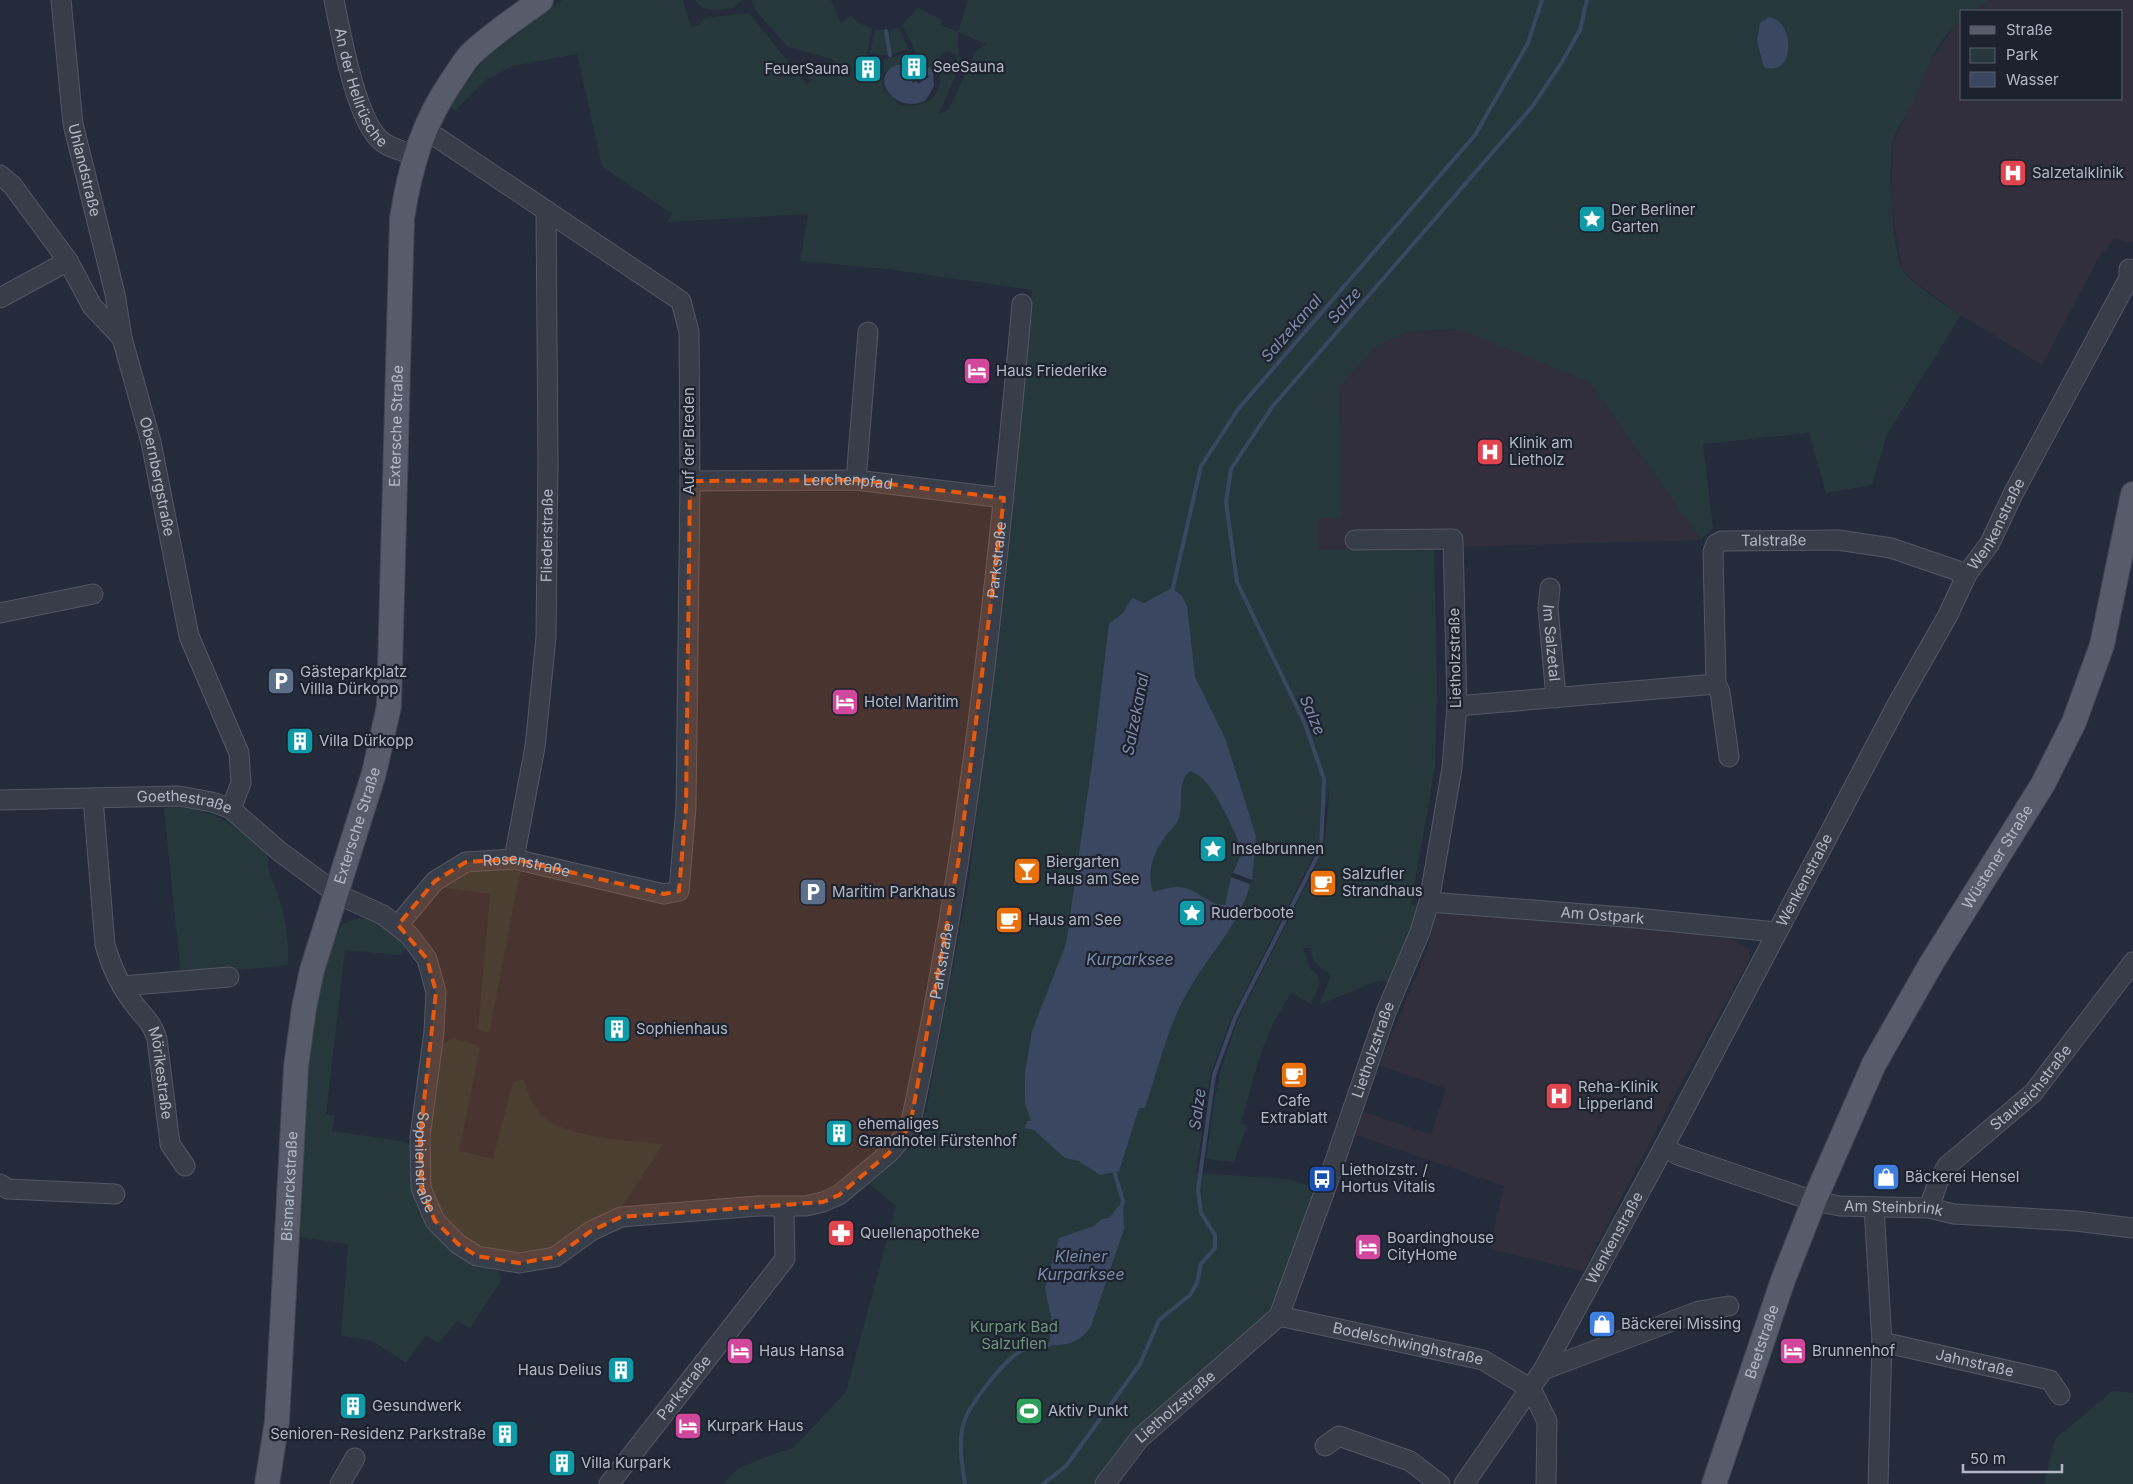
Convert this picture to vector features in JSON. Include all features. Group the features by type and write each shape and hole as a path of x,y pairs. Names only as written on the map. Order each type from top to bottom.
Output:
{"main road":[{"name":"Extersche Straße","path":"337,894 374,773 389,706 402,218 414,155 439,98 470,56 541,0"},
{"name":"Wüstener Straße","path":"1814,1201 1874,1064 1931,964 2043,784 2074,722 2102,645 2127,558 2133,494"},
{"name":"Bismarckstraße","path":"267,1484 277,1421 296,1067 304,1008 312,970 337,894"},
{"name":"Beetstraße","path":"1714,1484 1783,1280 1814,1201"}],"street":[{"name":"Uhlandstraße","path":"61,0 73,124 116,294 122,338"},
{"name":"An der Hellrüsche","path":"334,0 350,70 369,124 378,138 385,144 414,155"},
{"name":"Auf der Breden","path":"423,131 438,138 682,301 689,332 690,480 686,807 679,891"},
{"name":"Obernbergstraße","path":"0,175 12,185 68,261 92,306 122,338 151,442 189,636 240,752 241,783 231,809"},
{"name":"Fliederstraße","path":"514,859 535,747 546,637 548,462 546,210"},
{"path":"0,298 68,261"},
{"name":"Wenkenstraße","path":"1464,1484 1543,1370 1664,1147 1893,712 1948,615 1967,574 1990,544 2013,494 2129,278 2129,268"},
{"name":"Parkstraße","path":"609,1484 785,1259 784,1206 823,1202 839,1195 889,1153 907,1133 910,1126 959,858 1004,498 1022,304"},
{"path":"856,480 868,332"},
{"name":"Lerchenpfad","path":"690,480 856,480 1004,498"},
{"name":"Lietholzstraße","path":"1105,1484 1140,1438 1279,1316 1325,1190 1386,1012 1420,932 1429,902 1452,768 1457,706 1453,539 1355,540"},
{"name":"Talstraße","path":"1730,757 1720,692 1716,684 1713,552 1716,544 1722,541 1838,540 1891,548 1967,574"},
{"name":"Im Salzetal","path":"1550,588 1548,608 1556,698"},
{"path":"0,613 93,594"},
{"path":"1457,706 1716,684"},
{"name":"Goethestraße","path":"0,800 179,796 212,802 231,809 279,851 337,894"},
{"name":"Mörikestraße","path":"93,798 105,944 110,964 122,986 153,1025 157,1039 170,1144 185,1166"},
{"name":"Rosenstraße","path":"398,925 428,888 450,871 466,862 514,859 664,894 679,891"},
{"name":"Sophienstraße","path":"337,894 383,915 398,925 417,943 427,959 436,992 434,1032 420,1137 421,1188 435,1221 458,1244 477,1256 519,1263 555,1257 591,1231 621,1217 758,1206 784,1206"},
{"name":"Am Ostpark","path":"1429,902 1636,918 1776,932"},
{"name":"Stauteichstraße","path":"1929,1208 1938,1182 1947,1166 2033,1093 2133,962"},
{"path":"122,986 229,976"},
{"name":"Am Steinbrink","path":"1664,1147 1678,1155 1814,1201 1840,1206 1929,1208 1954,1214 2076,1221 2133,1228"},
{"path":"0,1184 8,1189 115,1194"},
{"path":"1874,1207 1882,1342 1878,1484"},
{"path":"1543,1370 1699,1311 1729,1306"},
{"name":"Bodelschwinghstraße","path":"1279,1316 1483,1360 1531,1389"},
{"name":"Jahnstraße","path":"1882,1342 2050,1380 2060,1395"},
{"path":"1531,1389 1547,1421 1546,1484"},
{"path":"1325,1446 1339,1436 1410,1462 1440,1484"},
{"path":"340,1484 356,1458"}],"highlighted area":[{"path":"856,480 1004,498 959,858 910,1126 889,1153 839,1195 823,1202 621,1217 591,1231 555,1257 519,1263 477,1256 458,1244 435,1221 421,1188 420,1137 436,992 427,959 398,925 435,881 466,862 514,859 664,894 679,891 686,807 690,481"}],"shaded area":[{"name":"Salzetalklinik","path":"1990,0 2133,0 2133,242 2115,239 2100,255 2042,365 1961,315 1918,285 1902,269 1891,203 1893,142 1912,104 1929,63 1955,25 1960,21 1960,100 2123,100 2123,10 1975,10"},
{"name":"Klinik am Lietholz","path":"1460,329 1589,382 1701,540 1318,551 1318,518 1342,517 1340,387 1375,347 1407,332"},
{"name":"Reha-Klinik Lipperland","path":"1445,910 1724,935 1750,950 1750,959 1671,1102 1583,1271 1489,1249 1504,1186 1356,1135 1363,1112 1431,1134 1446,1089 1379,1065 1428,948 1431,924 1437,914"}],"green space":[{"name":"Kurpark Bad Salzuflen","path":"562,0 683,0 691,27 699,25 704,18 749,13 807,85 811,81 803,66 831,72 835,60 788,47 756,11 751,0 831,0 841,23 851,15 857,22 872,29 863,74 872,75 875,59 882,59 883,89 894,98 898,105 914,106 928,102 933,98 937,92 940,75 935,74 933,69 929,67 925,69 902,25 918,8 942,20 940,25 958,32 968,0 1990,0 1975,10 1960,10 1960,22 1945,37 1938,48 1912,105 1894,137 1891,154 1892,205 1901,267 1904,273 1918,286 1961,315 1887,434 1872,485 1826,493 1809,433 1703,444 1713,528 1701,540 1589,382 1459,329 1407,332 1375,347 1340,387 1342,518 1318,518 1318,550 1434,547 1437,688 1435,767 1411,904 1420,907 1393,986 1384,981 1375,982 1319,1005 1331,976 1313,961 1311,948 1303,948 1310,969 1317,974 1320,983 1311,1004 1292,993 1274,1023 1255,1072 1241,1123 1247,1126 1234,1162 1206,1159 1215,1096 1224,1060 1238,1019 1324,849 1330,785 1318,847 1232,1017 1210,1076 1196,1173 1288,1179 1319,1189 1280,1306 1100,1484 723,1484 739,1468 776,1453 792,1449 846,1392 896,1206 869,1184 910,1148 926,1111 969,881 1012,499 1032,290 887,269 800,261 808,214 667,222 672,214 602,166 577,54 513,66 487,79 455,110 450,107 486,58","holes":["958,32 986,44 976,51 948,110 939,114 962,61 958,54","948,51 956,55 957,60 953,66 948,68 941,63 940,58 943,53"]},
{"path":"695,0 741,0 733,8 717,10 707,9"},
{"path":"898,27 909,49 890,55 870,54 875,30 883,30 886,33"},
{"path":"911,52 913,56 901,62 902,65 896,65 884,73 884,59"},
{"path":"186,807 231,824 268,854 270,872 285,923 288,965 181,976 164,808"},
{"path":"474,868 501,868 520,872 489,1033 478,1030 490,894 441,887 456,875"},
{"path":"358,918 372,920 387,926 399,935 406,948 400,955 345,950 326,1114 335,1116 332,1131 407,1142 412,1147 412,1186 414,1197 430,1229 456,1252 474,1262 499,1271 501,1281 470,1328 458,1321 438,1343 426,1335 406,1363 373,1341 341,1336 348,1244 293,1236 310,1036 317,994 338,931 343,924"},
{"path":"456,1039 480,1046 459,1151 493,1159 513,1082 523,1079 534,1106 550,1122 579,1133 663,1144 618,1212 545,1252 529,1255 493,1253 473,1244 456,1232 443,1217 429,1183 427,1149 439,1048 449,1040"},
{"path":"2113,1391 2133,1393 2133,1484 2044,1484 2055,1439"}],"water":[{"path":"1769,17 1777,20 1787,36 1787,56 1783,63 1775,68 1765,68 1763,65 1757,40 1760,23"},
{"path":"896,65 902,65 913,83 917,81 918,84 929,77 925,69 929,67 933,69 934,86 926,100 916,104 906,103 897,100 890,94 885,87 884,79 888,71"},
{"name":"Kurparksee","path":"1172,588 1182,596 1187,606 1195,677 1225,738 1256,836 1252,880 1233,873 1242,853 1242,848 1213,792 1206,782 1190,771 1183,782 1178,820 1162,841 1152,861 1150,876 1153,892 1172,887 1181,887 1195,892 1214,903 1225,905 1231,877 1250,884 1239,913 1231,927 1195,979 1180,1006 1168,1034 1145,1108 1139,1108 1119,1171 1100,1175 1079,1161 1065,1158 1034,1130 1025,1128 1027,1121 1031,1121 1025,1103 1025,1073 1032,1031 1066,944 1093,757 1109,624 1123,613 1132,598 1144,603"},
{"name":"Kleiner Kurparksee","path":"1123,1201 1124,1229 1091,1326 1083,1336 1073,1342 1062,1345 1049,1345 1052,1321 1045,1288 1059,1238 1094,1226 1102,1219 1109,1218"}],"pier":[{"path":"1233,873 1252,880 1250,884 1231,877"}],"waterway":[{"name":"Salzekanal","path":"1172,592 1201,466 1239,408 1475,135 1528,43 1542,0"},
{"name":"Salze","path":"1043,1484 1066,1466 1140,1364 1159,1320 1190,1295 1197,1283 1201,1264 1215,1248 1215,1235 1201,1213 1198,1190 1214,1075 1235,1018 1321,849 1324,779 1305,724 1237,582 1226,502 1231,469 1272,407 1532,107 1562,62 1580,30 1587,0"},
{"path":"886,31 890,55"},
{"name":"Salzekanal","path":"1113,1167 1123,1201 1122,1206"},
{"name":"Salzekanal","path":"965,1484 961,1437 964,1422 973,1404 998,1371 1016,1354 1029,1348 1049,1345 1052,1342"}],"place":[{"name":"SeeSauna","path":"914,67"},
{"name":"FeuerSauna","path":"868,69"},
{"name":"Salzetalklinik","path":"2013,173"},
{"name":"Der Berliner Garten","path":"1592,219"},
{"name":"Haus Friederike","path":"977,371"},
{"name":"Klinik am Lietholz","path":"1490,452"},
{"name":"Gästeparkplatz Villla Dürkopp","path":"281,681"},
{"name":"Hotel Maritim","path":"845,702"},
{"name":"Villa Dürkopp","path":"300,741"},
{"name":"Inselbrunnen","path":"1213,849"},
{"name":"Biergarten Haus am See","path":"1027,871"},
{"name":"Salzufler Strandhaus","path":"1323,883"},
{"name":"Maritim Parkhaus","path":"813,892"},
{"name":"Ruderboote","path":"1192,913"},
{"name":"Haus am See","path":"1009,920"},
{"name":"Sophienhaus","path":"617,1029"},
{"name":"Cafe Extrablatt","path":"1294,1075"},
{"name":"Reha-Klinik Lipperland","path":"1559,1096"},
{"name":"ehemaliges Grandhotel Fürstenhof","path":"839,1133"},
{"name":"Bäckerei Hensel","path":"1886,1177"},
{"name":"Lietholzstr. / Hortus Vitalis","path":"1322,1179"},
{"name":"Quellenapotheke","path":"841,1233"},
{"name":"Boardinghouse CityHome","path":"1368,1247"},
{"name":"Bäckerei Missing","path":"1602,1324"},
{"name":"Haus Hansa","path":"740,1351"},
{"name":"Brunnenhof","path":"1793,1351"},
{"name":"Haus Delius","path":"621,1370"},
{"name":"Gesundwerk","path":"353,1406"},
{"name":"Aktiv Punkt","path":"1029,1411"},
{"name":"Kurpark Haus","path":"688,1426"},
{"name":"Senioren-Residenz Parkstraße","path":"505,1434"},
{"name":"Villa Kurpark","path":"562,1463"}]}
